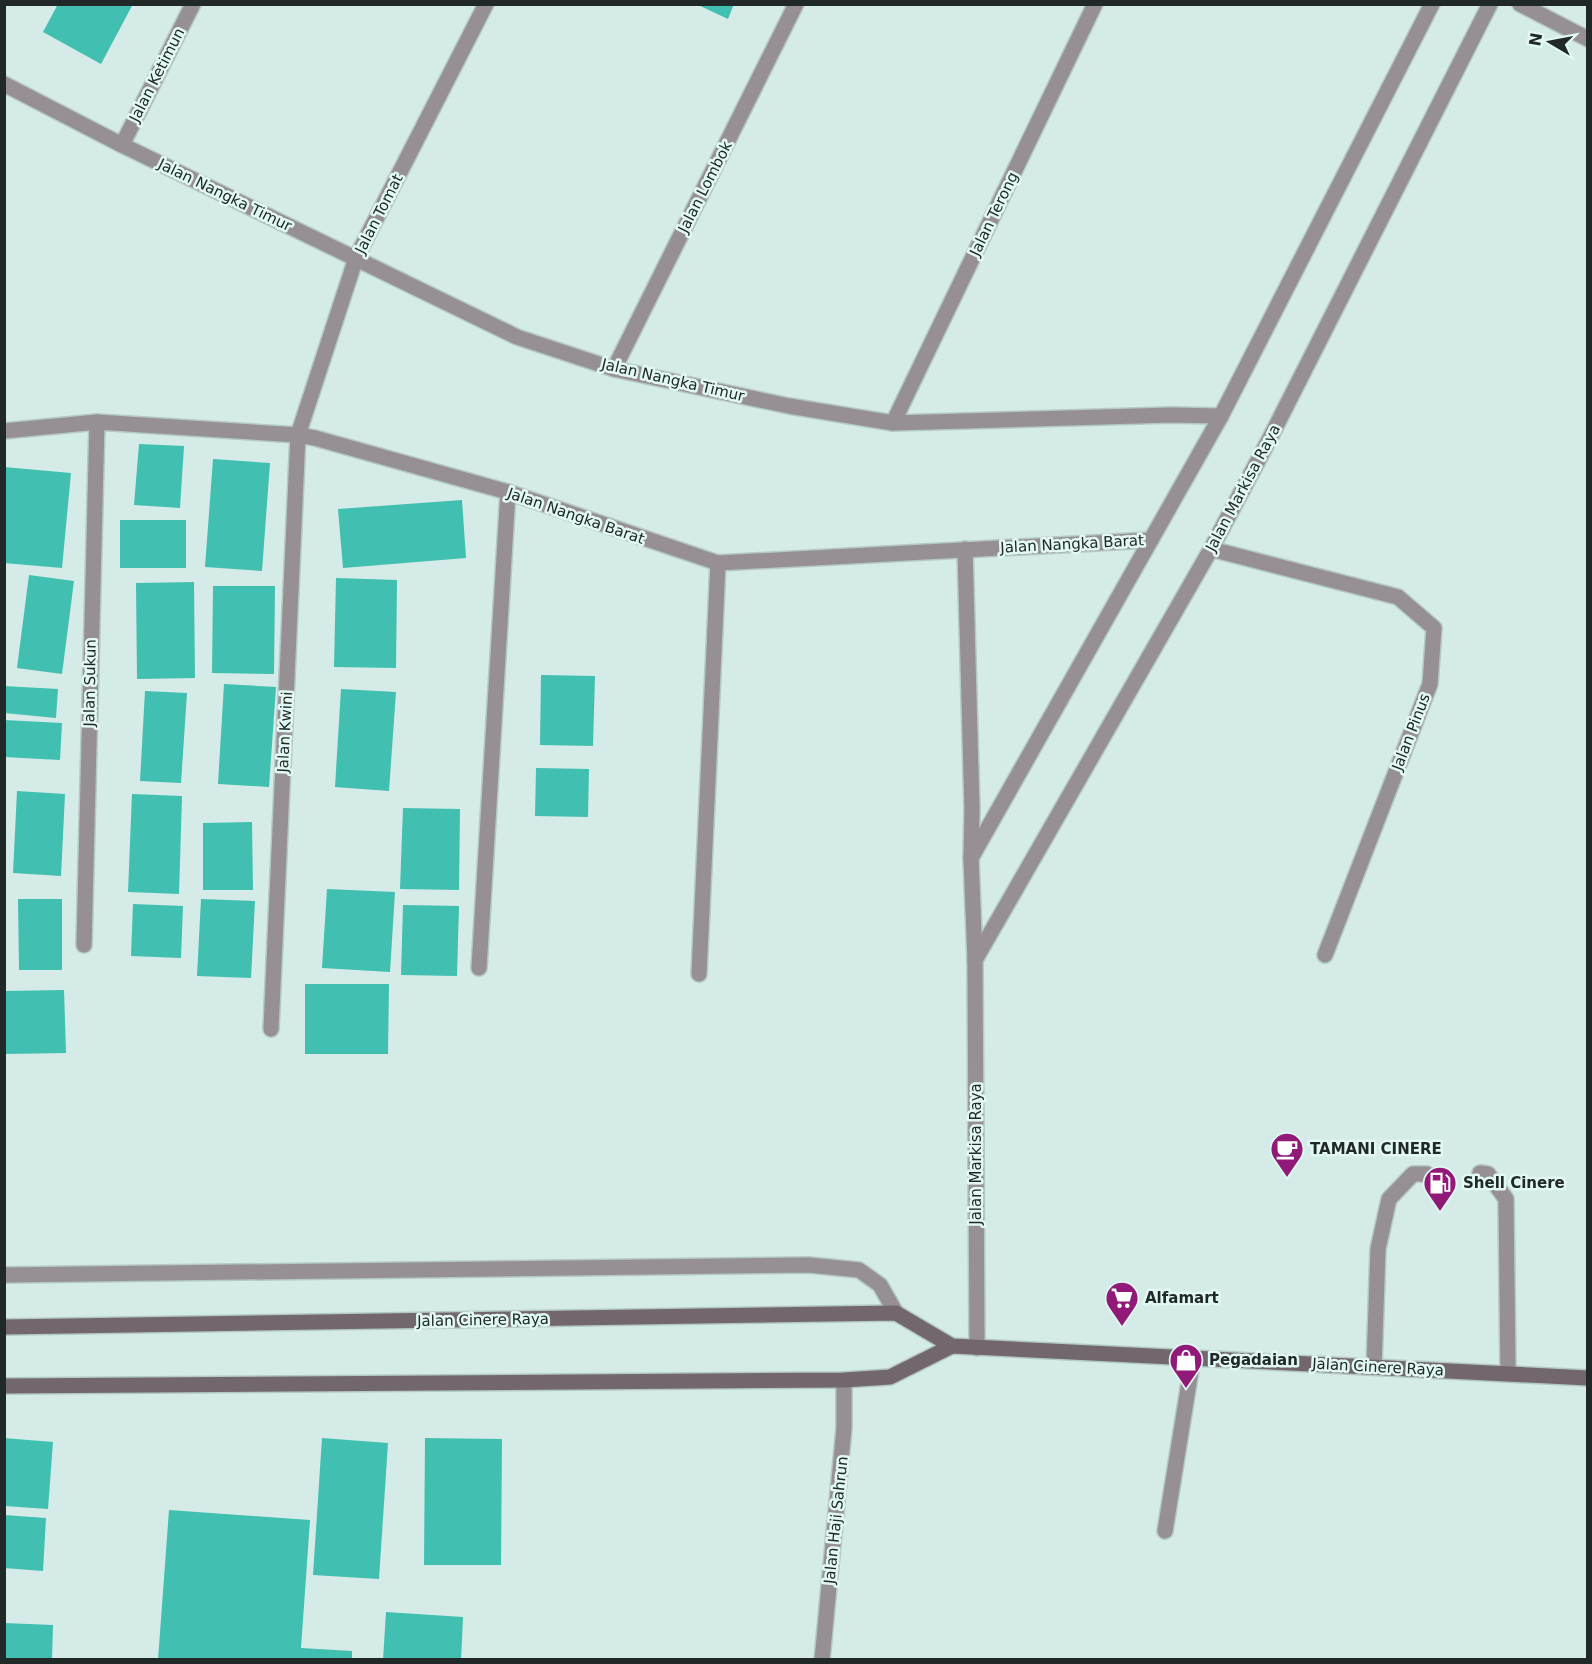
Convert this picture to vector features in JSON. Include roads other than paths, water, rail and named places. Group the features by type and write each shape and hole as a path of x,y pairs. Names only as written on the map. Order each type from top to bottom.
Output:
{"main road":[{"name":"Jalan Cinere Raya","path":"4,1327 896,1313 952,1346 1587,1378"},
{"path":"4,1386 844,1380 890,1377 952,1346"}],"street":[{"name":"Jalan Ketimun","path":"122,145 193,4"},
{"name":"Jalan Tomat","path":"298,435 356,258 486,4"},
{"name":"Jalan Lombok","path":"614,369 796,4"},
{"name":"Jalan Terong","path":"893,423 1095,4"},
{"path":"971,858 1221,416 1431,4"},
{"name":"Jalan Markisa Raya","path":"975,960 1211,549 1269,440 1490,4"},
{"path":"1520,4 1587,39"},
{"name":"Jalan Nangka Timur","path":"4,84 122,145 517,337 614,369 789,406 893,423 1171,415 1221,416"},
{"name":"Jalan Nangka Barat","path":"4,431 97,422 298,435 508,492 718,563 1151,540"},
{"name":"Jalan Sukun","path":"84,945 97,422"},
{"name":"Jalan Kwini","path":"271,1029 298,435"},
{"path":"478,968 508,492"},
{"name":"Jalan Markisa Raya","path":"965,549 975,960 977,1348"},
{"name":"Jalan Pinus","path":"1211,549 1398,597 1434,628 1430,684 1325,955"},
{"path":"699,974 718,563"},
{"path":"1480,1173 1488,1174 1506,1199 1508,1373"},
{"path":"1374,1367 1378,1249 1389,1199 1413,1174 1428,1174"},
{"path":"4,1275 809,1265 860,1270 880,1285 896,1313"},
{"path":"1165,1531 1193,1358"},
{"name":"Jalan Haji Sahrun","path":"822,1659 844,1428 844,1380"}],"place":[{"name":"TAMANI CINERE","path":"1287,1178"},
{"name":"Shell Cinere","path":"1440,1212"},
{"name":"Alfamart","path":"1122,1327"},
{"name":"Pegadaian","path":"1186,1389"}]}
